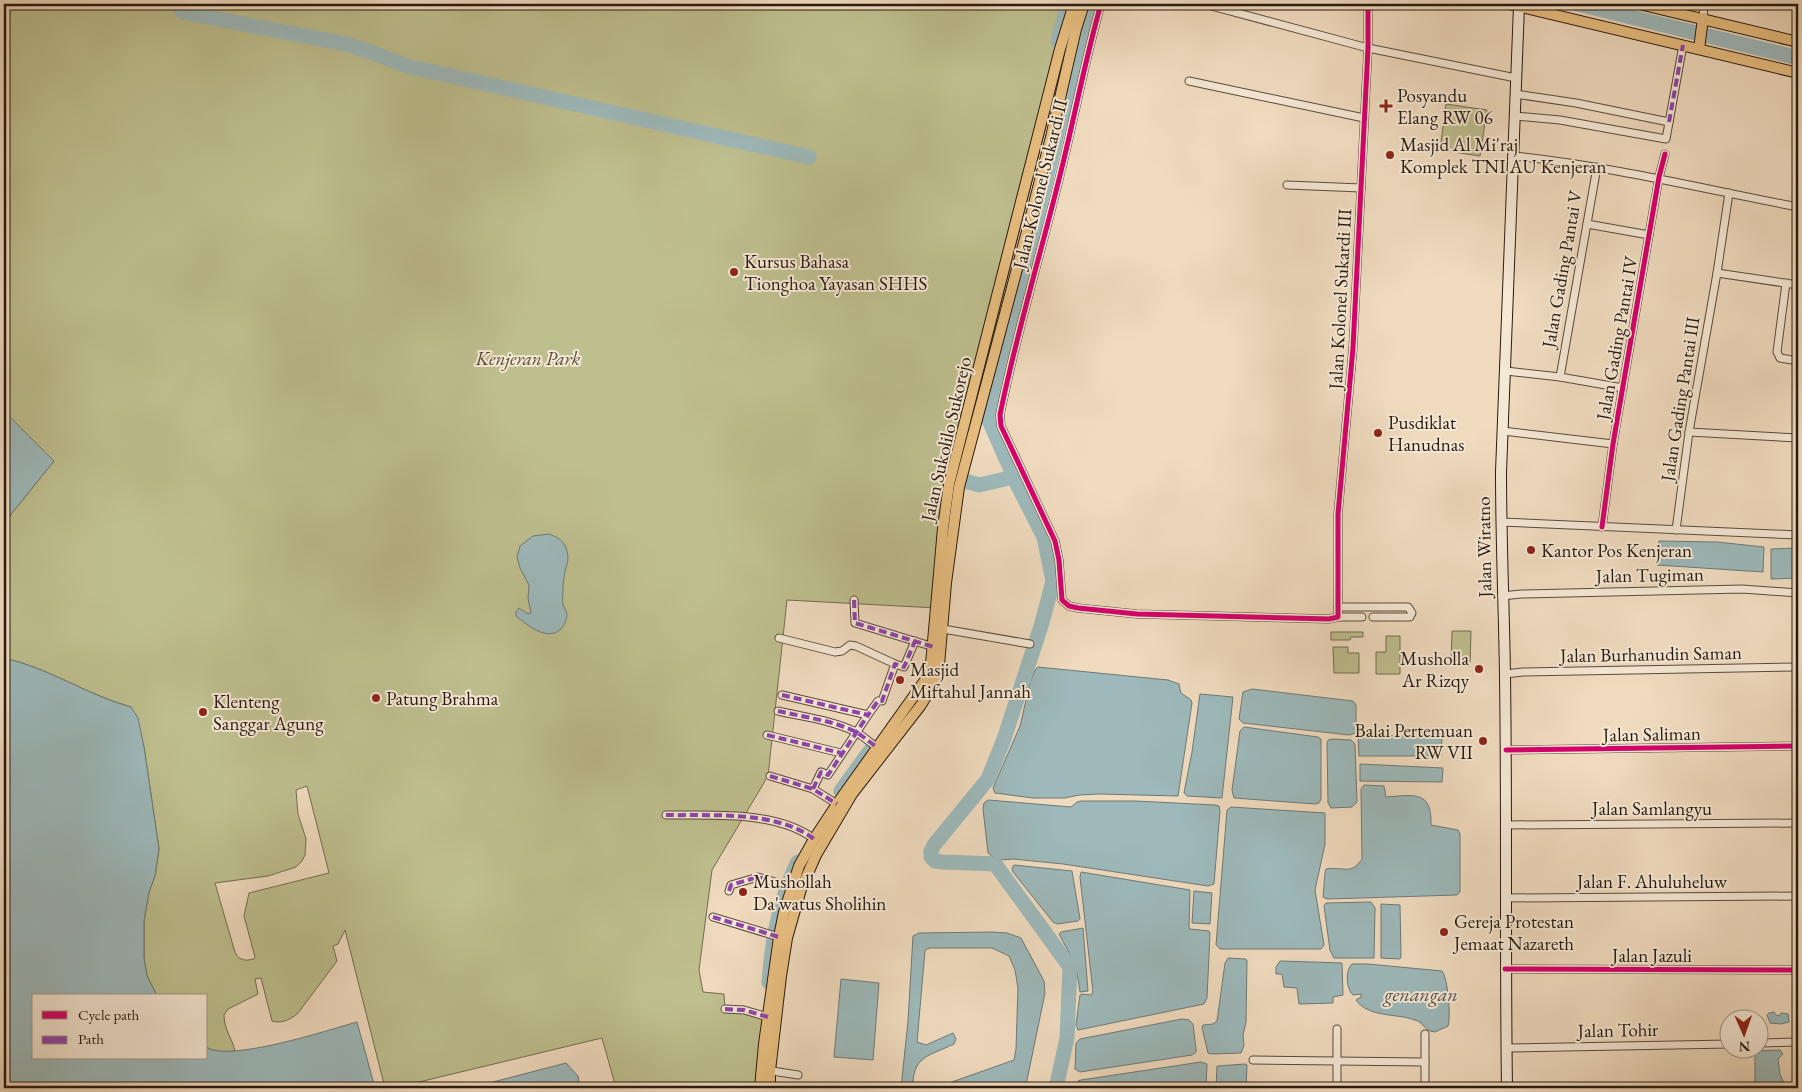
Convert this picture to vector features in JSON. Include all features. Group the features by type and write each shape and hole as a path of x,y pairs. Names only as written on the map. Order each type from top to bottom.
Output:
{"main road":[{"name":"Jalan Sukolilo Sukorejo","path":"760,1088 765,1070 767,1017 777,976 778,936 791,886 873,744 926,679 935,664 931,646 938,582 954,486 1038,134 1074,4"},
{"name":"Jalan Sukolilo Sukorejo","path":"963,451 1051,137 1076,29 1084,4"},
{"path":"1639,4 1798,42"},
{"path":"1514,5 1798,73"},
{"name":"Jalan Wiratno","path":"1508,1088 1505,969 1506,750 1501,522 1516,78 1514,5"},
{"path":"1699,48 1703,19"},
{"path":"1038,134 1051,137"},
{"name":"Jalan Sukolilo Sukorejo","path":"812,852 811,837 868,772 929,694 933,685 935,664 943,629 954,486"},
{"name":"Jalan Sukolilo Sukorejo","path":"765,1070 770,1088"}],"street":[{"name":"Jalan Kolonel Sukardi II","path":"1101,4 1000,415 1001,426 1054,541 1060,560 1061,596 1065,603 1078,608 1137,614 1329,619 1338,617"},
{"path":"1204,4 1368,48 1516,78"},
{"name":"Jalan Kolonel Sukardi III","path":"1338,617 1338,514 1353,348 1368,48 1368,4"},
{"path":"1703,19 1704,4"},
{"path":"1515,116 1560,120 1666,139 1683,45"},
{"path":"1189,81 1364,118"},
{"path":"1515,94 1576,103 1669,122"},
{"name":"Jalan Gading Pantai IV","path":"1602,527 1613,444 1659,177 1665,154"},
{"path":"1514,156 1659,177 1798,207"},
{"name":"Jalan Gading Pantai V","path":"1560,377 1597,167"},
{"path":"1287,185 1361,188"},
{"name":"Jalan Gading Pantai III","path":"1676,530 1689,432 1717,273 1728,193"},
{"path":"1587,224 1649,235"},
{"path":"1717,273 1798,285"},
{"path":"1786,283 1777,352 1780,358 1798,360"},
{"path":"1506,371 1560,377 1624,388"},
{"path":"1503,431 1613,444"},
{"path":"1689,432 1798,438"},
{"path":"1501,522 1798,535"},
{"name":"Jalan Tugiman","path":"1502,596 1742,589 1798,593"},
{"path":"854,600 853,614 855,623 931,646"},
{"path":"1338,606 1408,607 1412,613 1410,617 1373,617"},
{"path":"1338,617 1362,617"},
{"path":"943,629 1030,644"},
{"path":"779,638 835,652 842,651 850,645 856,646 904,667 915,641"},
{"path":"812,789 821,772 828,775 841,753 878,701 882,701 895,664"},
{"name":"Jalan Burhanudin Saman","path":"1505,674 1798,667"},
{"path":"782,695 846,708 868,715"},
{"path":"778,711 826,721 856,732 873,744"},
{"path":"767,736 841,753"},
{"name":"Jalan Saliman","path":"1506,750 1798,746"},
{"path":"770,776 812,789 838,806"},
{"path":"666,815 732,816 783,823 811,837"},
{"name":"Jalan Samlangyu","path":"1506,825 1798,823"},
{"path":"729,891 731,884 758,877 791,886"},
{"name":"Jalan F. Ahuluheluw","path":"1506,898 1798,896"},
{"path":"713,917 778,936"},
{"name":"Jalan Jazuli","path":"1505,969 1798,970"},
{"path":"725,1008 744,1010 767,1017"},
{"path":"1337,1029 1337,1088"},
{"path":"1425,1034 1425,1088"},
{"path":"1770,1043 1798,1042"},
{"name":"Jalan Tohir","path":"1507,1048 1720,1044"},
{"path":"1253,1060 1425,1062"},
{"path":"765,1070 798,1075"}],"green space":[{"name":"Kenjeran Park","path":"4,4 1077,4 943,532 936,608 787,600 768,776 712,870 699,970 703,992 724,994 725,1008 768,1017 760,1088 616,1088 602,1038 394,1088 385,1088 345,930 338,944 333,946 337,961 298,1013 280,1022 272,1021 261,978 255,979 258,994 228,1009 224,1015 225,1025 235,1051 220,1052 208,1048 208,994 156,994 147,976 144,958 144,921 149,892 155,876 159,849 144,747 131,707 99,696 37,668 4,658 4,523 54,461 4,411","holes":["307,786 329,873 249,893 244,916 255,957 254,959 247,960 241,959 234,949 215,883 268,876 296,867 302,861 305,855 306,839 298,814 296,790"]},
{"path":"1446,104 1487,110 1480,156 1440,150"},
{"path":"1452,631 1471,631 1470,666 1451,665"},
{"path":"1331,632 1363,632 1363,637 1351,637 1350,640 1331,640"},
{"path":"1386,636 1400,636 1400,674 1376,674 1376,652 1386,652"},
{"path":"1333,647 1348,647 1348,653 1359,653 1359,673 1334,673"}],"water":[{"path":"4,411 54,461 4,523"},
{"path":"549,534 563,543 568,557 563,581 563,605 567,618 560,630 549,634 531,627 516,616 516,612 519,608 528,614 531,613 528,598 529,585 520,568 517,557 520,546 533,536"},
{"path":"1659,541 1717,542 1764,547 1763,572 1657,565"},
{"path":"1795,548 1798,578 1771,579 1771,549"},
{"path":"4,658 37,668 99,696 131,707 138,718 144,747 159,849 155,876 149,892 144,921 144,958 147,976 156,994 32,994 32,1060 208,1060 208,1048 218,1051 256,1048 279,1044 357,1022 375,1088 4,1088"},
{"path":"1038,667 1168,680 1179,684 1181,693 1191,700 1192,703 1178,796 1099,794 1065,798 1033,798 995,793 993,788 1020,726 1030,683"},
{"path":"1252,689 1353,701 1356,705 1356,733 1349,735 1243,723 1239,719 1243,692"},
{"path":"1200,694 1233,697 1222,798 1187,796 1184,793"},
{"path":"1244,727 1318,737 1321,739 1321,799 1319,803 1234,798 1232,790 1240,731"},
{"path":"1358,734 1442,738 1441,756 1359,756"},
{"path":"1328,740 1351,740 1355,744 1357,802 1352,807 1331,808 1328,803 1327,744"},
{"path":"1360,764 1443,768 1442,782 1360,781"},
{"path":"1364,785 1384,786 1386,797 1419,797 1425,800 1428,806 1431,814 1431,825 1458,830 1460,834 1460,892 1457,895 1327,899 1323,897 1326,869 1350,869 1362,859 1361,789"},
{"path":"988,800 1071,807 1081,801 1136,801 1219,806 1214,884 1208,886 1063,864 1013,859 999,860 988,853 983,809 984,803"},
{"path":"1231,807 1325,813 1325,844 1315,890 1324,945 1321,949 1220,949 1216,945 1227,810"},
{"path":"1014,865 1072,871 1080,919 1078,921 1057,924 1053,922 1013,872 1012,868"},
{"path":"1081,872 1190,890 1189,928 1209,931 1210,933 1207,998 1204,1004 1078,1030 1076,1025 1080,995 1091,995 1093,992"},
{"path":"1194,891 1212,893 1210,924 1192,923"},
{"path":"1371,902 1375,908 1374,958 1334,958 1330,950 1324,906 1326,903"},
{"path":"1381,904 1400,905 1400,959 1381,958"},
{"path":"1083,928 1088,991 1080,992 1074,962 1059,934"},
{"path":"919,933 1007,933 1021,938 1044,981 1045,993 1026,1085 1021,1088 935,1088 1014,1060 1018,988 1015,970 1009,956 992,948 930,948 925,951 917,1042 926,1045 953,1033 956,1039 954,1044 924,1058 919,1063 913,1077 913,1088 901,1088 908,1021 913,936"},
{"path":"1228,958 1247,960 1244,1045 1241,1053 1211,1054 1208,1053 1202,1028 1203,1025 1213,1024 1217,1021 1225,963"},
{"path":"1280,961 1342,963 1343,995 1333,997 1333,1003 1299,1004 1297,988 1284,987 1282,974 1276,974 1276,967"},
{"name":"genangan","path":"1352,964 1442,971 1446,981 1448,998 1448,1026 1435,1032 1430,1031 1415,1020 1375,1012 1361,1006 1356,1000 1361,997 1361,994 1353,995 1348,984 1347,975"},
{"path":"841,979 879,983 873,1060 834,1057"},
{"path":"1774,1012 1779,1016 1781,1013 1788,1014 1789,1022 1781,1024 1770,1023 1770,1013"},
{"path":"1182,1019 1189,1020 1193,1024 1196,1052 1192,1055 1080,1072 1075,1069 1076,1043 1080,1039"},
{"path":"1770,1050 1780,1050 1783,1054 1778,1059 1780,1074 1786,1088 1755,1088 1755,1060 1770,1060"},
{"path":"1201,1062 1207,1064 1206,1088 1075,1088 1078,1081 1081,1080"},
{"path":"566,1063 578,1076 580,1088 470,1088"},
{"path":"1247,1065 1246,1088 1216,1088 1217,1066"}],"waterway":[{"path":"1058,41 1068,4"},
{"path":"1056,1088 1067,1038 1070,967 995,864 935,861 931,857 931,851 988,779 1004,739 1042,623 1053,581 1044,537 1018,486 988,418 1057,134 1092,4"},
{"path":"1578,4 1798,58"},
{"path":"182,12 351,45 407,66 809,157"},
{"path":"951,477 979,485 1014,477"},
{"path":"841,791 870,751"},
{"path":"769,982 772,951 781,905 798,862"}],"marked path":[{"path":"1669,122 1683,45"},
{"path":"854,600 855,623 934,647"},
{"path":"782,695 868,715 878,701 882,701 895,664 904,667 915,641"},
{"path":"778,711 845,727 877,747"},
{"path":"813,789 821,772 828,775 868,715"},
{"path":"767,735 841,753"},
{"path":"770,776 813,789 837,804"},
{"path":"666,815 723,815 762,819 781,823 799,830 814,839"},
{"path":"729,891 731,885 758,877 792,887"},
{"path":"713,917 779,937"},
{"path":"725,1009 744,1010 768,1017"}],"cycle path":[{"path":"1101,4 1000,415 1001,426 1055,541 1059,560 1062,600 1069,606 1078,608 1137,614 1329,619 1338,617 1338,514 1353,348 1368,48 1368,4"},
{"path":"1602,527 1613,444 1659,177 1665,154"},
{"path":"1506,750 1798,746"},
{"path":"1505,969 1798,970"}],"place":[{"name":"Posyandu Elang RW 06","path":"1386,106"},
{"name":"Masjid Al Mi'raj Komplek TNI AU Kenjeran","path":"1390,155"},
{"name":"Kursus Bahasa Tionghoa Yayasan SHHS","path":"734,272"},
{"name":"Pusdiklat Hanudnas","path":"1378,433"},
{"name":"Kantor Pos Kenjeran","path":"1531,550"},
{"name":"Musholla Ar Rizqy","path":"1479,669"},
{"name":"Masjid Miftahul Jannah","path":"900,680"},
{"name":"Patung Brahma","path":"376,698"},
{"name":"Klenteng Sanggar Agung","path":"203,712"},
{"name":"Balai Pertemuan RW VII","path":"1483,741"},
{"name":"Mushollah Da'watus Sholihin","path":"743,892"},
{"name":"Gereja Protestan Jemaat Nazareth","path":"1444,932"}]}
